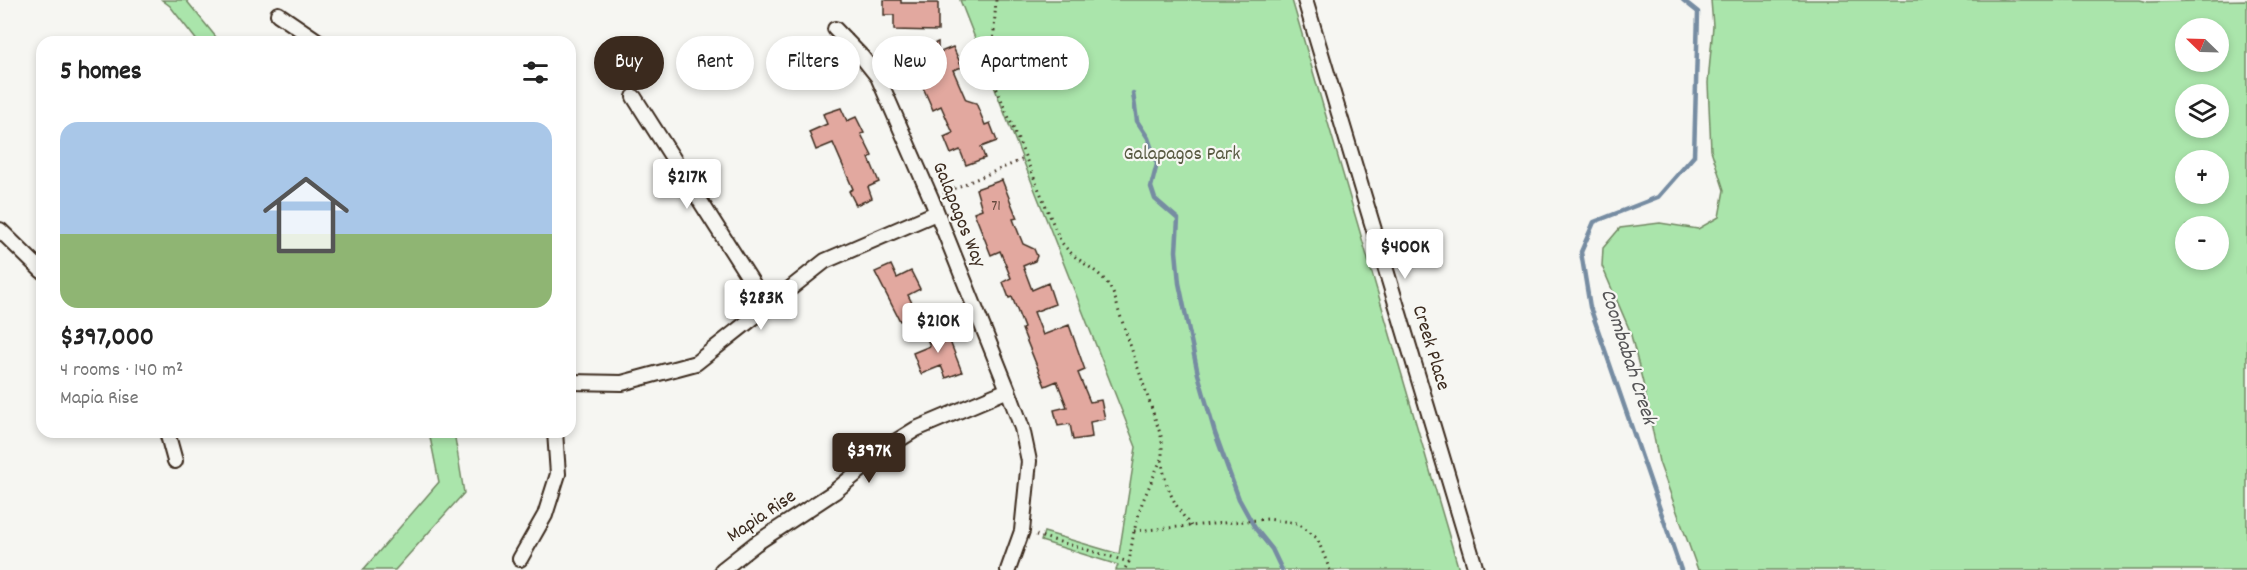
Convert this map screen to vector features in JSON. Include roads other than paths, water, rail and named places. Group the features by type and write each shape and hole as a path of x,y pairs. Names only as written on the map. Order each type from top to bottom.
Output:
{"street":[{"name":"Creek Place","path":"1305,0 1476,570"},
{"path":"278,14 310,36"},
{"name":"Galapagos Way","path":"836,29 878,77 931,198 1022,428 1029,461 1022,531 1008,570"},
{"path":"634,98 767,306"},
{"path":"576,382 622,383 696,363 825,261 936,213"},
{"path":"0,230 36,265"},
{"name":"Mapia Rise","path":"722,570 754,544 834,492 892,444 916,429 1008,390"},
{"path":"170,438 175,460"},
{"path":"520,559 545,515 558,474 555,438"}],"waterway":[{"name":"Coombabah Creek","path":"1681,570 1590,307 1581,252 1594,222 1658,197 1694,156 1698,12 1683,0"},
{"path":"1133,93 1137,121 1148,138 1157,164 1151,187 1155,199 1178,219 1176,251 1179,283 1198,374 1215,433 1239,499 1255,528 1272,549 1282,570"}],"park label":[{"name":"Galapagos Park","path":"1182,155"}]}
